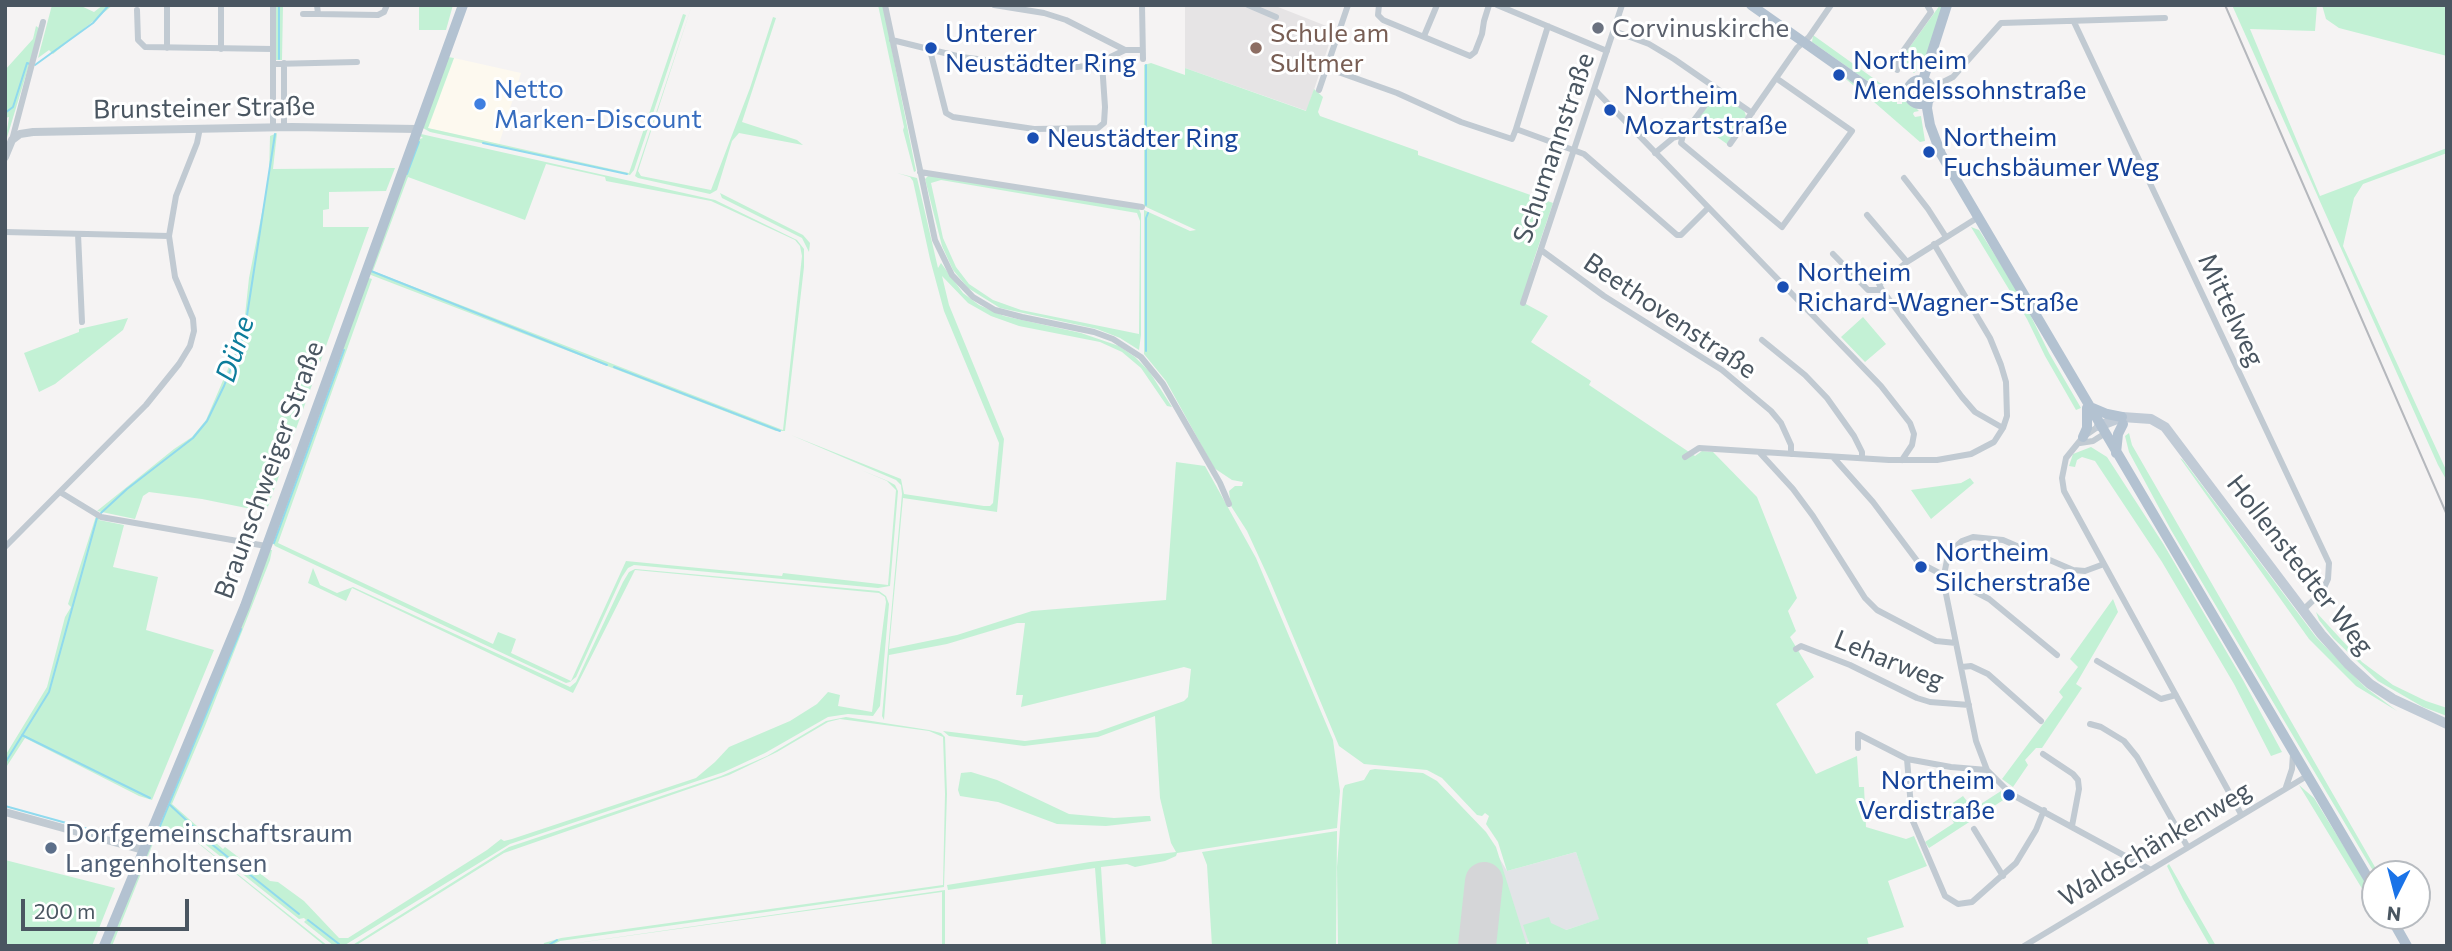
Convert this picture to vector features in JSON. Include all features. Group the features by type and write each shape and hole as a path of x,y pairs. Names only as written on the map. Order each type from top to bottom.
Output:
{"main road":[{"name":"Braunschweiger Straße","path":"104,946 232,638 463,5"},
{"path":"1751,5 1847,72 1877,87 1900,89 1916,96 1927,108 1936,144 1977,218 2361,867"},
{"path":"1916,96 1931,95 1927,84 1947,5"},
{"path":"1916,96 1915,81 1927,84"},
{"path":"2087,405 2122,421"},
{"path":"2082,440 2087,428 2087,405"},
{"name":"Hollenstedter Weg","path":"2122,421 2135,418 2157,422 2173,435 2303,610 2348,664 2370,684 2417,712 2447,724"},
{"path":"2102,430 2122,421"},
{"path":"2116,453 2122,421"},
{"path":"2398,930 2407,946"}],"street":[{"path":"167,5 167,48"},
{"path":"221,5 221,49"},
{"path":"272,128 274,5"},
{"path":"317,5 317,14"},
{"path":"303,14 378,15 384,12 387,5"},
{"path":"886,5 938,248 959,284 973,297 995,310 1094,331 1141,356 1163,384 1220,483 1228,504"},
{"path":"994,5 1044,13 1066,20 1125,50 1142,50"},
{"path":"1142,5 1143,59"},
{"path":"1248,5 1276,17"},
{"path":"1319,90 1348,5"},
{"path":"1379,5 1378,15 1383,20 1470,56 1475,52 1482,34 1489,5"},
{"path":"1424,37 1437,5"},
{"path":"1497,5 1607,51"},
{"name":"Schumannstraße","path":"1523,303 1622,5"},
{"path":"1730,145 1831,5"},
{"path":"1897,70 1896,61 1931,12 1927,5"},
{"path":"138,10 140,44 145,47 273,49"},
{"path":"1927,84 1953,77 2001,23 2165,18"},
{"path":"5,156 43,22"},
{"name":"Mittelweg","path":"2074,22 2329,563 2328,579 2322,592 2303,610"},
{"path":"1326,68 1397,93 1461,122 1512,139 1548,26"},
{"path":"1614,31 1666,54 1752,113"},
{"path":"892,40 961,57 1059,69 1078,69 1102,63 1125,50"},
{"path":"930,50 946,113 953,117 1034,129 1098,128 1104,123 1102,63"},
{"path":"273,64 357,62"},
{"path":"284,64 284,128"},
{"path":"1717,89 1683,135 1681,143 1782,227 1852,131 1776,78"},
{"path":"1595,90 1881,386 1910,423 1914,435 1912,446 1902,460"},
{"path":"5,547 146,405 190,346 194,331 193,319 175,277 169,236 176,196 197,143 200,128"},
{"name":"Brunsteiner Straße","path":"9,144 30,132 200,128 417,129"},
{"path":"1516,129 1584,154 1677,235 1681,235 1708,208"},
{"path":"1655,153 1673,138 1683,135"},
{"path":"920,172 1142,207"},
{"path":"1903,178 1946,237"},
{"path":"1867,215 1907,262"},
{"path":"1977,218 1907,262 1879,284 1962,397 1975,411 2003,428"},
{"path":"5,232 169,236"},
{"path":"78,234 82,322"},
{"path":"1685,457 1699,448 1833,457 1937,460 1971,454 1994,442 2003,428 2008,402 2001,365 1985,330 1934,244"},
{"name":"Beethovenstraße","path":"1541,250 1604,296 1722,370 1771,411 1781,423 1791,445 1791,454"},
{"path":"1833,254 1868,290 1882,290"},
{"path":"1762,340 1805,374 1827,398 1854,436 1862,458"},
{"path":"2102,430 2082,440 2066,458 2062,478 2064,491 2241,814"},
{"path":"1760,453 1814,516 1866,598 1877,610 1936,641 1956,642"},
{"path":"1833,457 1873,502 1911,555 1922,565 1989,599 2057,655"},
{"path":"60,492 101,517 266,546"},
{"path":"2104,564 2085,571 2073,570 2003,540 1973,537 1954,548 1947,560 1944,575 1976,741 1987,770 2004,789 2149,869"},
{"name":"Leharweg","path":"1796,649 1801,646 1850,664 1917,698 1930,702 1969,705"},
{"path":"2098,661 2161,699 2176,695"},
{"path":"1962,667 1971,666 1988,674 2041,721"},
{"path":"2090,724 2101,727 2124,741 2137,757 2187,846"},
{"path":"1858,748 1858,734 1908,759 1987,770"},
{"path":"2286,787 2292,769 2293,752"},
{"path":"2043,754 2078,780 2079,789 2072,826"},
{"path":"1908,759 1912,819 1945,897 1958,904 1972,902 2003,876 2025,850 2044,810"},
{"name":"Waldschänkenweg","path":"2024,946 2307,776"},
{"path":"5,813 143,850"},
{"path":"1974,829 2003,876"}],"shaded area":[{"name":"Schule am Sultmer","path":"1185,5 1273,5 1334,29 1307,111 1185,68"},
{"path":"454,58 521,73 499,144 427,128"},
{"path":"1485,834 1507,871 1576,852 1600,919 1516,946 1418,946"}],"green space":[{"path":"52,5 79,5 94,12 103,5 113,5 53,54 49,50 38,58"},
{"path":"276,5 283,5 282,60 275,60"},
{"path":"419,5 453,5 446,30 419,30"},
{"path":"692,5 638,171 641,176 711,190 750,88 773,17 776,18 742,122 797,140 803,145 739,133 732,141 717,190 710,194 635,176"},
{"path":"878,5 883,5 916,171 914,172 903,130"},
{"path":"1940,5 1944,5 1922,68 1914,73 1901,59"},
{"path":"2232,5 2317,5 2315,31 2250,29 2320,196 2447,148 2447,153 2363,184 2354,198 2343,246 2447,472 2447,481 2438,465"},
{"path":"2322,5 2447,5 2447,56 2339,28 2326,19"},
{"path":"683,14 686,15 634,170 630,175 430,132 423,128 448,57 454,58 428,128 629,173"},
{"path":"36,26 40,29 5,144 9,117 5,118 5,70 33,39"},
{"path":"1813,35 1880,83 1897,87 1866,80 1812,42"},
{"path":"1151,63 1185,75 1185,68 1306,111 1314,89 1323,97 1318,112 1320,116 1418,151 1418,155 1553,203 1532,265 1524,303 1548,316 1531,342 1591,381 1589,385 1695,456 1702,451 1713,452 1757,497 1797,598 1788,611 1796,631 1790,637 1814,677 1776,704 1816,774 1857,756 1859,787 1864,787 1866,827 1906,839 1914,836 1927,866 1888,881 1904,927 1867,938 1869,946 1530,946 1523,925 1549,917 1551,923 1566,930 1599,919 1576,852 1507,871 1498,842 1486,824 1489,816 1485,813 1482,816 1477,815 1442,778 1427,770 1364,764 1339,746 1270,581 1247,531 1231,506 1229,491 1235,486 1242,486 1243,482 1232,480 1214,468 1166,381 1144,354 1144,210 1190,231 1196,230 1144,206 1144,65"},
{"path":"1841,75 1853,82 1897,96 1897,104 1902,104 1902,97 1907,99 1919,111 1913,114 1915,117 1921,116 1925,141 1920,142 1874,102 1874,99 1866,96"},
{"path":"1721,94 1744,110 1746,116 1727,144 1696,122 1715,95"},
{"path":"277,133 273,169 395,168 386,191 329,192 329,209 323,210 323,227 369,227 266,512 149,492 143,496 135,519 97,511 192,437 206,420 243,334 249,278 269,177 270,136"},
{"path":"419,135 715,200 797,240 804,249 804,267 785,431 776,431 371,275 419,139 423,138","holes":["546,164 605,177 606,181 711,201 795,240 800,246 802,256 783,430 373,271 408,177 525,220"]},
{"path":"897,173 917,178 938,268 941,263 963,293 979,305 1004,316 1081,333 1119,346 1149,371 1172,407 1167,406 1141,368 1122,352 1100,342 1019,326 991,316 968,303 942,276 949,305 1004,439 997,512 903,498 889,649 957,635 1032,611 1166,600 1176,462 1205,466 1256,558 1333,740 1340,791 1337,828 1177,853 1165,861 1135,867 1127,864 1101,867 1106,946 1101,946 1095,868 948,890 947,885 1090,862 1176,852 1171,843 1160,798 1155,716 1098,737 1024,746 949,736 943,731 1025,741 1097,732 1184,701 1188,697 1191,669 1184,667 1021,707 1023,695 1016,695 1025,623 1017,623 947,644 889,655 884,720 882,716 901,485 896,480 791,435 901,479 904,494 984,506 993,503 999,443 944,311 913,181 910,177"},
{"path":"929,175 1139,209 1141,214 1141,335 1139,350 1120,338 1097,329 1000,308 968,288 953,270 942,246 925,179","holes":["941,180 1137,213 1140,221 1139,334 1021,310 993,300 969,284 956,267 943,238 931,183"]},
{"path":"720,193 803,235 810,243 809,252 802,238 722,198"},
{"path":"1971,227 1979,230 2021,296 2049,353 2081,408 2076,410 2027,319"},
{"path":"366,277 372,279 278,543 493,644 498,632 516,639 511,653 571,681 626,561 782,576 783,573 888,585 896,490 887,481 861,470 888,481 895,485 898,491 890,586 878,588 634,565 628,568 622,577 576,677 570,682 566,683 275,546 272,542"},
{"path":"1863,317 1886,344 1865,362 1841,337"},
{"path":"128,318 123,330 55,384 39,392 24,353 79,332 79,329"},
{"path":"2129,433 2132,445 2371,860 2367,860 2171,530 2129,452 2125,436"},
{"path":"2091,447 2107,457 2164,545 2282,752 2271,756 2234,684 2162,562 2095,461 2082,457 2077,460 2075,467 2069,466 2073,454"},
{"path":"2180,458 2316,637 2365,687 2397,711 2356,686 2309,639"},
{"path":"1970,478 1974,483 1931,519 1911,490 1961,483"},
{"path":"96,516 99,520 124,525 113,567 158,577 146,630 214,650 152,800 139,796 25,738 5,769 5,756 47,687 65,617 71,607 68,604"},
{"path":"270,550 270,560 172,804 223,849 225,847 270,881 278,882 304,901 339,938 348,938 501,839 512,839 696,778 729,747 790,721 817,704 828,692 840,695 838,706 872,712 886,602 885,597 879,593 635,570 573,693 352,588 346,601 308,583 313,568 320,585 337,593 353,587 570,687 576,682 623,582 629,572 635,569 879,591 886,596 889,604 880,706 873,716 848,714 828,717 765,753 724,772 510,844 345,945 334,946 304,922 304,918 299,919 196,837 158,829"},
{"path":"2113,599 2118,612 2076,684 2082,688 2042,748 2036,748 2025,760 2028,765 2013,787 2002,779 2063,697 2059,692 2078,667 2070,659"},
{"path":"2316,612 2362,662 2393,685 2447,708 2447,716 2423,707 2378,681 2333,638"},
{"path":"846,717 929,730 945,737 947,794 944,887 560,941 551,946 543,946 544,943 561,938 943,885 943,737 929,731 840,719 828,722 777,752 729,775 504,853 351,946 509,847 721,776 767,756 826,721"},
{"path":"1370,770 1423,773 1437,781 1486,832 1496,847 1527,946 1338,946 1337,867 1343,789 1345,785 1364,780"},
{"path":"971,772 997,780 1069,814 1114,818 1150,816 1151,821 1106,826 1057,824 998,802 960,796 958,790 961,773"},
{"path":"2299,785 2314,798 2361,874 2361,887"},
{"path":"2001,791 2001,794 2008,797 1929,848 1925,842 1954,823 1944,809 1963,796 1973,809"},
{"path":"1337,831 1336,946 1212,946 1207,865 1202,852"},
{"path":"155,834 182,836 200,844 328,946 199,844 183,837 163,835 156,836 112,946 107,946"},
{"path":"5,860 115,888 92,946 5,946"},
{"path":"2169,864 2216,946 2210,946 2183,899 2167,866"},
{"path":"945,890 945,946 942,946 942,892 556,946"}],"waterway":[{"path":"35,65 93,23 109,5"},
{"name":"Düne","path":"279,5 279,59"},
{"path":"5,113 13,107 27,63 30,64"},
{"path":"1146,65 1146,205"},
{"name":"Düne","path":"101,513 127,489 193,438 207,421 224,386 244,335 275,134"},
{"path":"407,174 419,142"},
{"path":"483,143 627,174"},
{"path":"1146,351 1148,213"},
{"path":"371,271 607,365"},
{"path":"274,543 344,350"},
{"path":"614,367 780,431"},
{"name":"Düne","path":"5,763 49,692 97,518"},
{"path":"160,826 241,629"},
{"path":"22,735 150,798"},
{"path":"169,804 214,846 299,914"},
{"path":"5,806 88,829"},
{"path":"308,920 339,944"},
{"path":"547,946 557,940"}],"runway":[{"path":"1477,946 1484,881"}],"railway":[{"path":"2225,5 2447,515"}],"place":[{"name":"Corvinuskirche","path":"1598,28"},
{"name":"Unterer Neustädter Ring","path":"931,48"},
{"name":"Schule am Sultmer","path":"1256,48"},
{"name":"Northeim Mendelssohnstraße","path":"1839,75"},
{"name":"Netto Marken-Discount","path":"480,104"},
{"name":"Northeim Mozartstraße","path":"1610,110"},
{"name":"Neustädter Ring","path":"1033,138"},
{"name":"Northeim Fuchsbäumer Weg","path":"1929,152"},
{"name":"Northeim Richard-Wagner-Straße","path":"1783,287"},
{"name":"Northeim Silcherstraße","path":"1921,567"},
{"name":"Northeim Verdistraße","path":"2009,795"},
{"name":"Dorfgemeinschaftsraum Langenholtensen","path":"51,848"}]}
